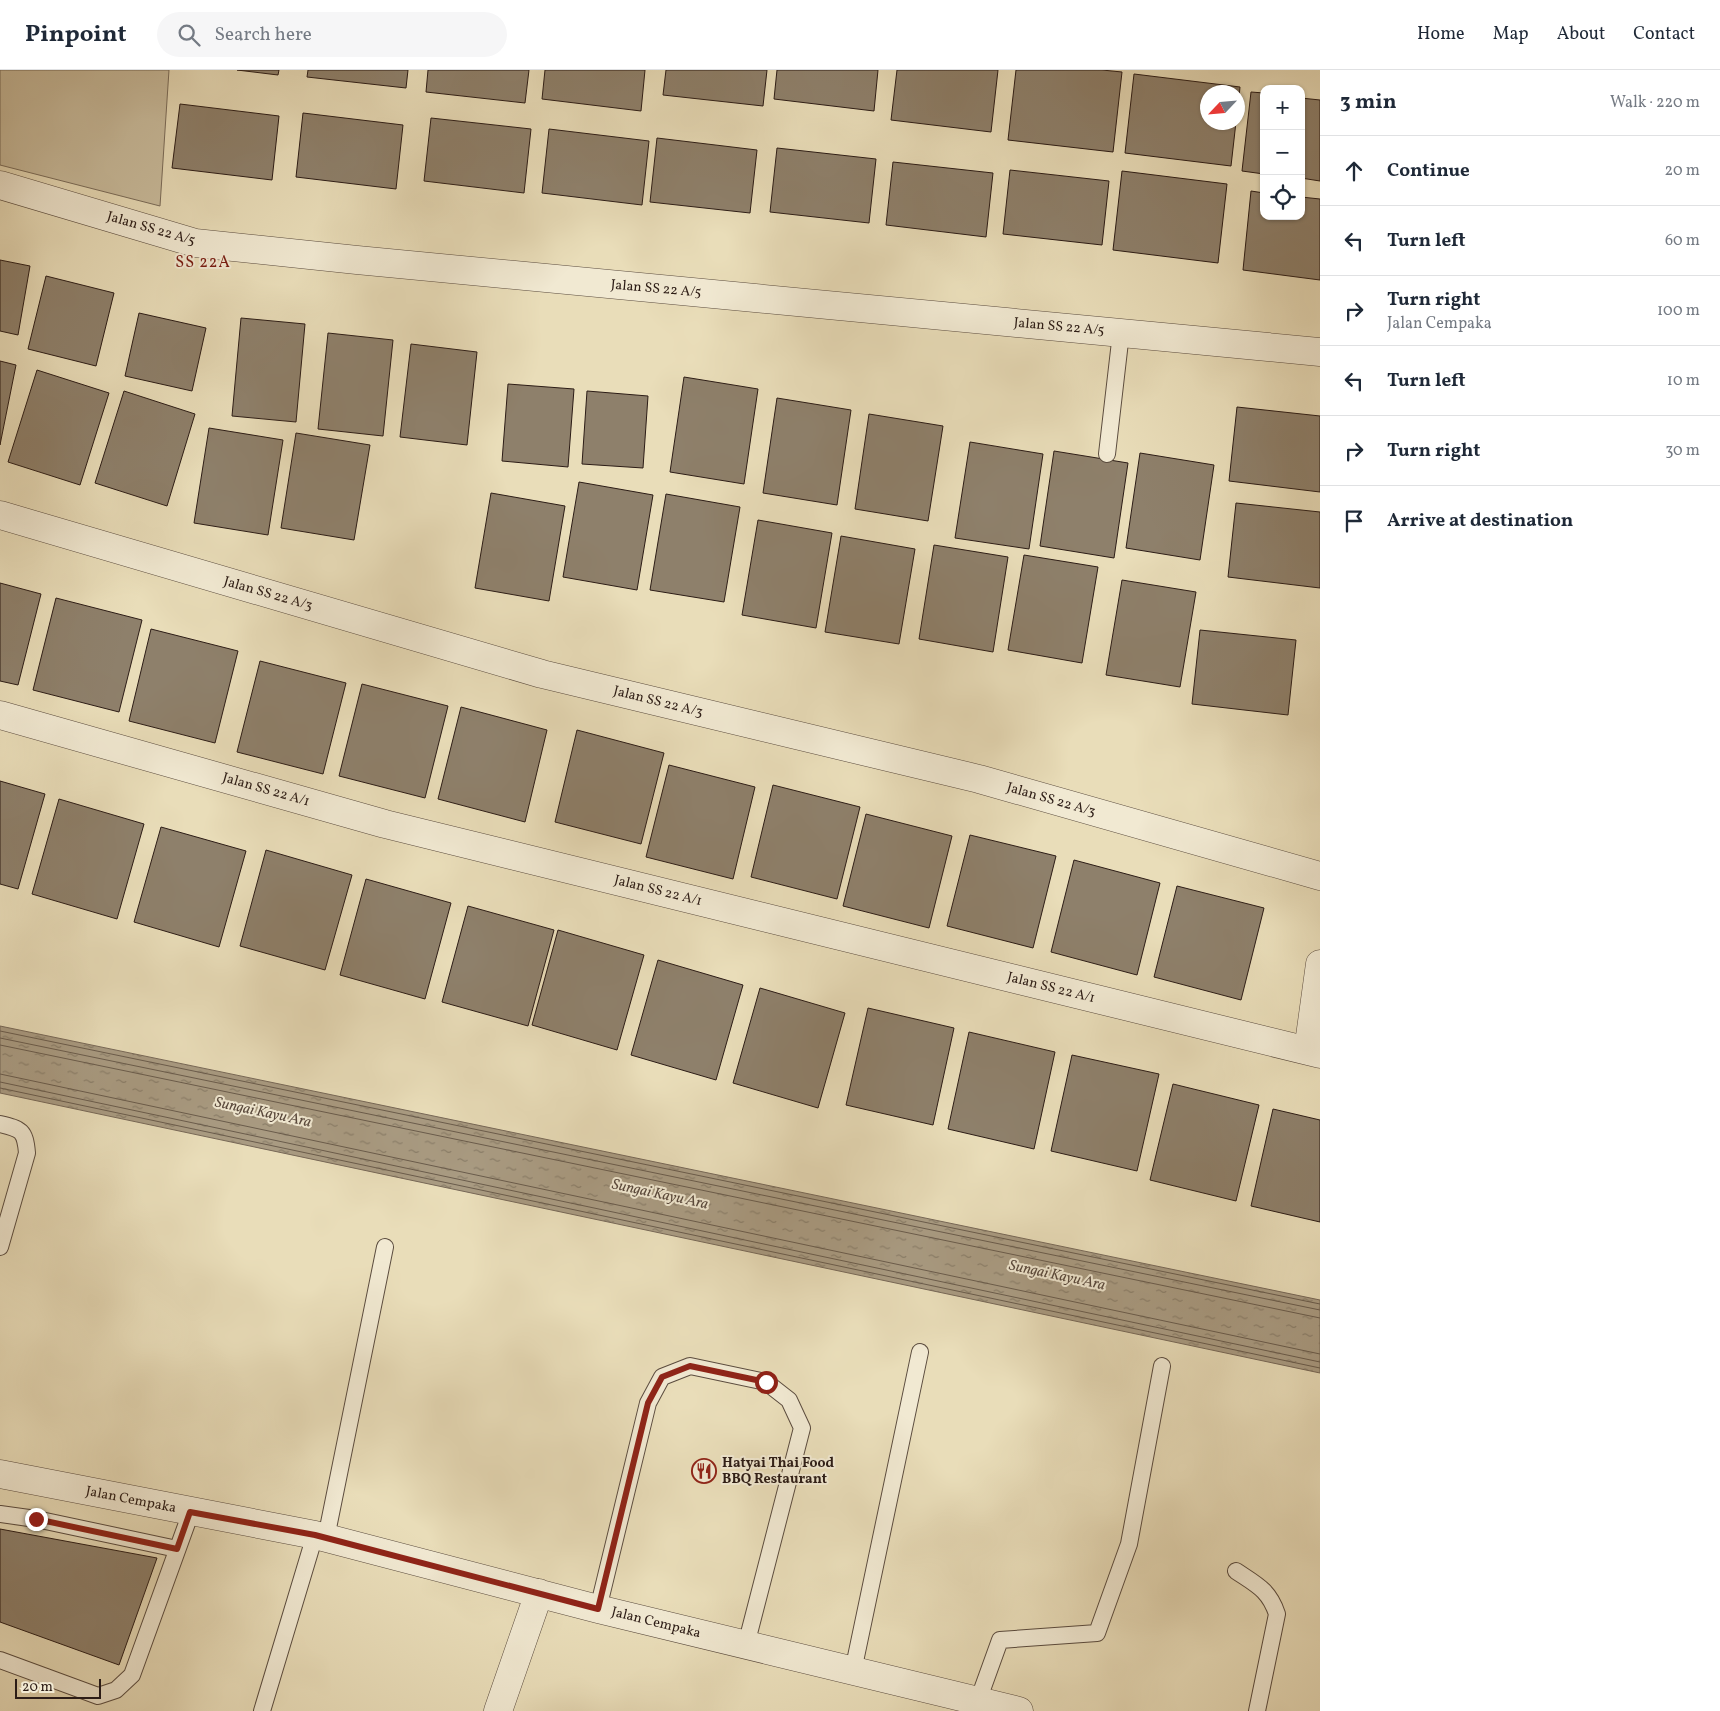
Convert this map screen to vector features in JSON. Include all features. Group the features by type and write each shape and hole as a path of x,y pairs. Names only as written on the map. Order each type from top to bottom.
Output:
{"street":[{"name":"Jalan SS 22 A/5","path":"0,185 195,243 1320,352"},
{"name":"Jalan SS 22 A/3","path":"0,515 542,674 979,779 1320,876"},
{"name":"Jalan SS 22 A/1","path":"0,715 385,824 1314,1053"},
{"path":"1314,1053 1320,964"},
{"name":"Jalan Cempaka","path":"0,1474 321,1537 598,1609 1019,1711"},
{"path":"498,1711 539,1593"}],"lane":[{"path":"1107,454 1121,333"},
{"path":"0,1124 18,1128 26,1137 27,1153 0,1248"},
{"path":"262,1711 321,1537 385,1247"},
{"path":"853,1671 920,1352"},
{"path":"598,1609 648,1403 662,1377 690,1366 766,1382 789,1400 802,1428 746,1645"},
{"path":"978,1701 1000,1640 1098,1633 1129,1544 1162,1366"},
{"path":"0,1660 98,1696 116,1690 132,1675 190,1512"},
{"path":"0,1514 36,1519 177,1549"},
{"path":"1236,1571 1265,1590 1272,1600 1277,1614 1257,1711"}],"shaded area":[{"path":"0,70 169,70 160,206 0,165"}],"water":[{"name":"Sungai Kayu Ara","path":"0,1026 1320,1300 1320,1373 0,1093"}],"building":[{"path":"237,70 279,70 278,75"},
{"path":"308,70 408,70 406,88 307,77"},
{"path":"428,70 529,70 525,103 426,92"},
{"path":"545,70 645,70 641,111 542,99"},
{"path":"666,70 767,70 763,106 663,95"},
{"path":"777,70 878,70 874,111 774,99"},
{"path":"897,70 998,70 991,132 891,120"},
{"path":"1016,70 1102,70 1122,72 1113,152 1008,140"},
{"path":"1134,74 1224,85 1200,85 1200,130 1235,130 1231,166 1125,153"},
{"path":"1251,92 1260,93 1260,173 1242,171"},
{"path":"1305,98 1320,100 1320,181 1305,179"},
{"path":"180,104 279,116 272,180 172,168"},
{"path":"303,113 403,125 396,189 296,177"},
{"path":"431,118 531,129 524,193 424,181"},
{"path":"549,129 649,141 642,205 542,193"},
{"path":"657,138 757,150 750,213 650,202"},
{"path":"777,148 876,159 869,223 770,212"},
{"path":"893,162 993,173 986,237 886,225"},
{"path":"1010,170 1109,181 1102,245 1003,234"},
{"path":"1122,171 1227,184 1218,263 1113,250"},
{"path":"1251,191 1260,192 1260,220 1305,220 1305,197 1320,199 1320,280 1243,270"},
{"path":"0,260 30,266 18,335 0,331"},
{"path":"46,276 114,293 96,366 28,349"},
{"path":"139,313 206,328 192,391 125,376"},
{"path":"241,318 305,324 296,422 232,416"},
{"path":"328,333 393,340 383,436 318,429"},
{"path":"411,344 477,352 467,445 400,437"},
{"path":"0,361 16,365 0,445"},
{"path":"37,370 109,393 80,485 8,462"},
{"path":"684,377 758,389 744,484 670,472"},
{"path":"508,384 574,389 568,467 502,461"},
{"path":"124,391 195,414 167,506 95,483"},
{"path":"587,391 648,396 643,468 582,464"},
{"path":"777,398 851,410 837,505 763,493"},
{"path":"1237,407 1320,416 1320,492 1229,481"},
{"path":"869,414 943,426 928,521 855,509"},
{"path":"209,428 283,440 268,535 194,523"},
{"path":"296,433 370,445 354,540 281,528"},
{"path":"970,442 1043,454 1029,549 955,538"},
{"path":"1054,451 1128,463 1114,558 1040,546"},
{"path":"1140,453 1214,465 1200,560 1126,548"},
{"path":"579,482 653,495 637,590 563,577"},
{"path":"491,493 565,506 549,601 475,588"},
{"path":"666,494 740,507 724,602 650,590"},
{"path":"1236,503 1320,512 1320,588 1228,577"},
{"path":"758,520 832,533 816,628 742,615"},
{"path":"841,536 915,549 899,644 825,632"},
{"path":"934,545 1008,557 993,652 919,639"},
{"path":"1024,555 1098,567 1082,663 1008,650"},
{"path":"1122,580 1196,592 1180,687 1106,675"},
{"path":"0,583 41,594 18,685 0,681"},
{"path":"56,598 142,620 119,712 33,690"},
{"path":"151,629 238,651 215,743 129,721"},
{"path":"1200,630 1296,640 1288,715 1192,704"},
{"path":"260,661 346,683 323,774 237,752"},
{"path":"362,684 448,706 425,798 339,776"},
{"path":"461,707 547,730 525,822 438,799"},
{"path":"577,730 664,753 641,844 555,822"},
{"path":"669,765 755,787 733,879 646,857"},
{"path":"0,781 45,794 18,889 0,884"},
{"path":"773,785 860,807 837,899 751,877"},
{"path":"59,799 144,824 117,919 32,894"},
{"path":"866,814 952,836 929,928 843,906"},
{"path":"161,827 246,851 219,947 134,922"},
{"path":"970,835 1056,856 1033,948 947,926"},
{"path":"266,850 352,875 325,970 240,946"},
{"path":"1074,860 1160,883 1137,975 1051,952"},
{"path":"366,879 451,903 425,999 340,975"},
{"path":"1177,886 1264,908 1241,1000 1154,977"},
{"path":"468,906 554,930 528,1026 442,1002"},
{"path":"558,930 644,955 617,1050 532,1025"},
{"path":"658,960 743,985 716,1080 631,1055"},
{"path":"760,988 845,1013 818,1108 733,1083"},
{"path":"868,1008 954,1028 933,1125 846,1105"},
{"path":"969,1032 1055,1052 1034,1149 948,1129"},
{"path":"1072,1055 1159,1074 1137,1171 1051,1151"},
{"path":"1173,1084 1259,1105 1236,1201 1150,1180"},
{"path":"1273,1109 1320,1120 1320,1222 1251,1206"},
{"path":"0,1529 157,1558 119,1665 0,1622"}],"place":[{"name":"Hatyai Thai Food BBQ Restaurant","path":"704,1471"}],"district":[{"name":"SS 22A","path":"203,263"}],"route":[{"path":"36,1519 177,1549 190,1512 315,1535 598,1609 648,1403 662,1377 690,1366 766,1382"}]}
